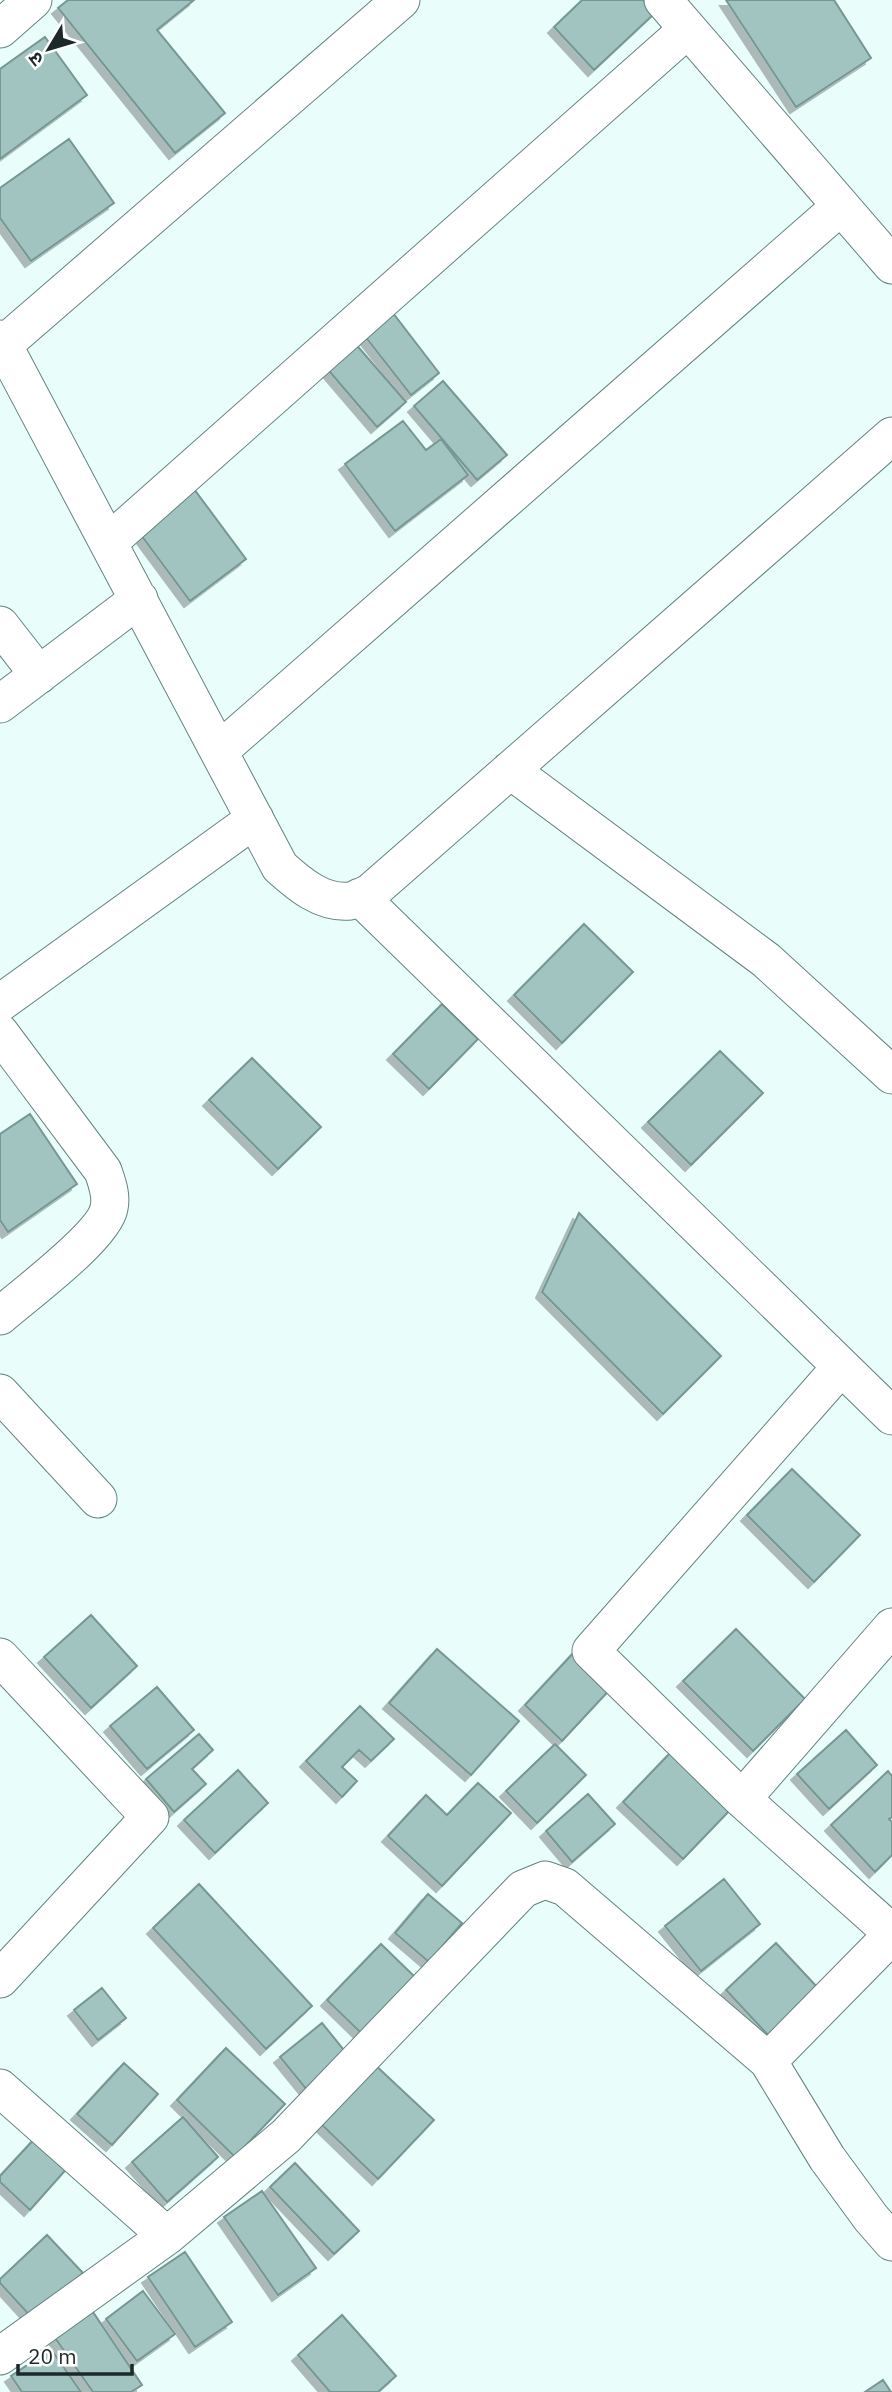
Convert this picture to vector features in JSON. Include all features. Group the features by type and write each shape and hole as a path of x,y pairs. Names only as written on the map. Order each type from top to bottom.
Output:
{"street":[{"path":"0,29 33,0"},
{"path":"401,0 2,342 280,867 303,887 329,899 350,901 371,892 892,436"},
{"path":"663,0 892,265"},
{"path":"109,542 688,29"},
{"path":"219,751 841,206"},
{"path":"0,704 139,599"},
{"path":"0,625 38,675"},
{"path":"510,770 766,960 892,1075"},
{"path":"0,1003 255,819"},
{"path":"360,897 892,1416"},
{"path":"0,1033 103,1171 111,1193 109,1211 96,1233 0,1316"},
{"path":"768,2061 892,1934 743,1799 591,1651 842,1367"},
{"path":"0,1393 98,1499"},
{"path":"743,1799 892,1627"},
{"path":"0,1657 150,1817 0,1979"},
{"path":"7,2341 167,2236 286,2136 523,1889 545,1880 565,1887 768,2061 827,2158 892,2242"},
{"path":"0,2088 167,2236"}],"building":[{"path":"68,0 194,0 157,30 225,113 175,153 58,8"},
{"path":"582,0 643,0 655,13 594,70 554,27"},
{"path":"726,0 834,0 871,58 796,107"},
{"path":"45,37 87,95 0,159 0,69"},
{"path":"69,139 114,203 31,261 0,218 0,188"},
{"path":"393,313 439,373 411,395 364,335"},
{"path":"353,341 406,402 377,427 324,365"},
{"path":"443,381 507,455 477,480 414,406"},
{"path":"403,421 426,450 441,439 468,475 395,531 345,464"},
{"path":"194,489 246,559 190,601 138,531"},
{"path":"584,924 633,972 562,1043 514,995"},
{"path":"442,1004 478,1039 429,1089 393,1054"},
{"path":"720,1051 763,1093 691,1165 648,1122"},
{"path":"252,1058 321,1127 278,1169 209,1100"},
{"path":"30,1114 77,1184 8,1232 0,1220 0,1134"},
{"path":"579,1213 721,1356 663,1414 542,1292"},
{"path":"792,1469 860,1535 814,1582 747,1515"},
{"path":"91,1615 137,1666 91,1708 44,1657"},
{"path":"736,1629 805,1699 753,1751 683,1681"},
{"path":"437,1649 519,1721 471,1775 389,1703"},
{"path":"577,1649 615,1684 562,1741 525,1705"},
{"path":"157,1687 194,1730 147,1769 110,1726"},
{"path":"360,1706 394,1739 371,1761 359,1750 342,1767 357,1781 342,1797 306,1761"},
{"path":"846,1730 877,1765 829,1809 797,1774"},
{"path":"199,1734 213,1750 192,1769 206,1784 174,1812 146,1779"},
{"path":"555,1744 586,1775 537,1823 506,1791"},
{"path":"672,1751 732,1808 683,1859 623,1802"},
{"path":"238,1770 268,1803 215,1853 184,1820"},
{"path":"888,1771 892,1776 892,1817 889,1819 892,1822 892,1855 875,1872 831,1825"},
{"path":"478,1783 511,1813 442,1886 388,1836 426,1795 447,1815"},
{"path":"588,1794 615,1824 572,1862 546,1831"},
{"path":"724,1879 760,1924 701,1971 665,1926"},
{"path":"199,1884 312,2006 266,2049 153,1928"},
{"path":"428,1894 462,1923 429,1962 395,1933"},
{"path":"776,1943 818,1988 768,2035 726,1990"},
{"path":"381,1944 416,1978 362,2034 327,2000"},
{"path":"102,1988 126,2018 98,2040 74,2010"},
{"path":"322,2023 348,2055 307,2090 280,2057"},
{"path":"226,2048 285,2104 235,2157 177,2100"},
{"path":"124,2063 158,2094 112,2145 77,2114"},
{"path":"373,2063 434,2120 378,2179 319,2122"},
{"path":"183,2117 218,2157 167,2202 132,2162"},
{"path":"38,2135 70,2165 30,2210 0,2182 0,2176"},
{"path":"295,2163 359,2231 334,2254 270,2187"},
{"path":"262,2191 316,2268 278,2295 224,2217"},
{"path":"47,2235 83,2273 33,2319 0,2283 0,2279"},
{"path":"185,2252 232,2322 195,2347 148,2277"},
{"path":"143,2291 175,2334 137,2361 106,2319"},
{"path":"91,2309 142,2385 131,2392 93,2392 53,2335"},
{"path":"342,2315 396,2376 378,2392 330,2392 298,2355"},
{"path":"51,2349 81,2392 22,2392 11,2376"},
{"path":"883,2380 891,2392 865,2392"}]}
